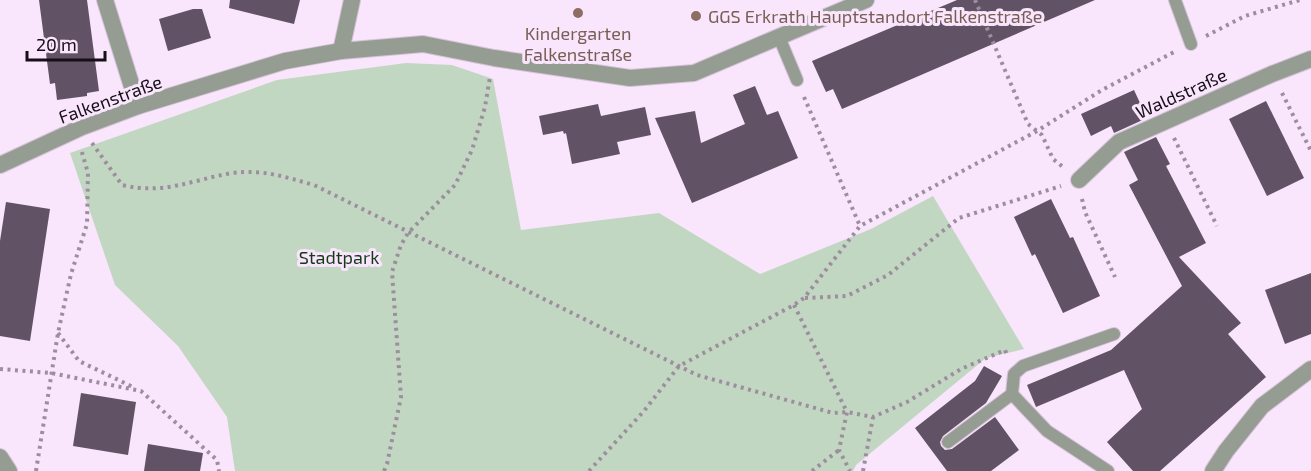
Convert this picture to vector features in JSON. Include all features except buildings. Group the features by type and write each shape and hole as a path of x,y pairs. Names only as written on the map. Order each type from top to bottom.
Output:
{"street":[{"path":"105,0 138,106"},
{"path":"341,51 352,0"},
{"name":"Falkenstraße","path":"0,165 82,127 138,106 285,61 341,51 423,44 494,58 630,78 694,73 866,0"},
{"name":"Waldstraße","path":"1079,180 1119,142 1311,59"},
{"path":"1213,471 1262,406 1311,369"},
{"path":"0,457 9,471"}],"lane":[{"path":"1175,0 1191,44"},
{"path":"779,37 796,80"},
{"path":"948,442 1012,394 1014,374 1023,366 1114,334"},
{"path":"1012,394 1047,431 1108,471"}],"path":[{"path":"975,0 1028,124 1041,135 1053,159 1079,180 1084,212 1115,278"},
{"path":"589,471 644,411 679,366 804,298 860,226 1037,131 1102,90 1245,16 1300,0"},
{"path":"1272,74 1311,151"},
{"path":"384,471 401,398 392,273 400,245 408,232 455,185 472,150 485,107 490,76"},
{"path":"796,80 860,226"},
{"path":"1165,122 1217,226"},
{"path":"82,127 103,161 122,185 165,189 233,173 269,172 314,185 697,375 765,395 833,413 847,412 873,417 907,402 961,369 1005,350 1014,374"},
{"path":"36,471 58,333 71,274 87,224 88,173 84,159"},
{"path":"804,298 847,296 888,275 959,218 1079,180"},
{"path":"794,305 847,412 839,450 850,471"},
{"path":"58,333 79,361 141,391 217,460 219,471"},
{"path":"0,369 51,373 141,391"},
{"path":"863,471 873,417"},
{"path":"812,471 839,450"}],"green space":[{"name":"Stadtpark","path":"406,63 452,65 493,79 521,230 659,213 760,274 871,229 933,196 1024,349 986,358 856,465 853,471 235,471 227,417 178,346 115,285 70,153 277,80"}],"place":[{"name":"Kindergarten Falkenstraße","path":"578,13"},
{"name":"GGS Erkrath Hauptstandort Falkenstraße","path":"696,16"}]}
